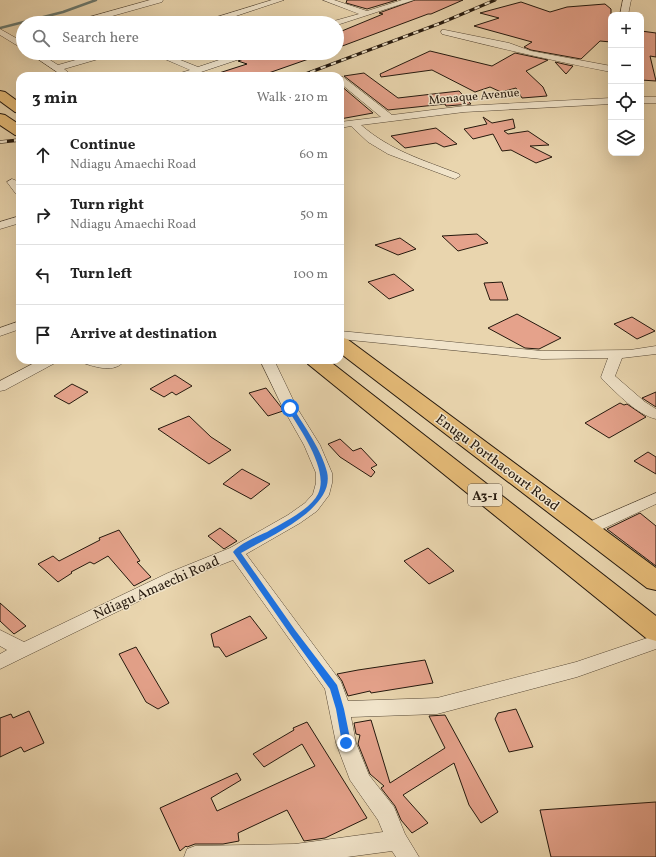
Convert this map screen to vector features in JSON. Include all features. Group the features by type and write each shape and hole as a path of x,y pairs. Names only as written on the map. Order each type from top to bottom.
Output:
{"highway":[{"path":"0,95 16,106"},
{"path":"0,118 16,129"},
{"name":"Enugu Porthacourt Road","path":"344,346 656,581"},
{"name":"A3-1","path":"319,364 656,631"}],"street":[{"path":"102,16 159,0"},
{"path":"229,16 280,0"},
{"path":"327,0 365,13"},
{"path":"344,20 410,0"},
{"path":"625,12 627,0"},
{"path":"0,31 16,41"},
{"path":"445,32 509,46 529,53 608,68"},
{"path":"44,60 63,72"},
{"path":"56,68 84,60"},
{"path":"173,60 198,70"},
{"path":"192,72 228,60"},
{"path":"344,82 389,118"},
{"path":"644,100 656,100"},
{"name":"Monaque Avenue","path":"344,124 464,109 608,101"},
{"path":"353,123 372,140 392,152 455,176"},
{"path":"12,182 16,187"},
{"path":"0,226 16,220"},
{"path":"0,332 16,326"},
{"path":"344,335 542,355 616,355 644,353 656,350"},
{"path":"616,355 608,377 640,405 656,415"},
{"path":"0,387 43,364"},
{"path":"100,364 106,366 110,364"},
{"name":"Ndiagu Amaechi Road","path":"0,662 167,580 210,561 236,552 294,519 311,507 321,495 324,483 324,473 312,445 290,408 269,364"},
{"path":"588,529 656,498"},
{"path":"195,856 294,854 403,848 386,814 361,780 346,743 340,709 334,688 236,552"},
{"path":"0,637 23,651"},
{"path":"340,709 437,706 577,669 656,642"}],"building":[{"path":"347,0 397,0 367,9 346,3"},
{"path":"415,0 463,0 431,14 344,45 344,30 383,14 379,13"},
{"path":"521,2 550,12 567,7 605,4 611,9 611,12 608,12 608,42 600,41 581,59 531,50 524,47 532,42 474,26 499,18 480,13"},
{"path":"644,31 656,33 656,57 650,56 656,81 644,80"},
{"path":"430,51 492,66 515,53 548,60 526,71 543,87 547,96 522,98 516,88 501,92 490,87 475,92 432,70 381,77 380,74"},
{"path":"306,60 271,72 222,72 247,64 238,61"},
{"path":"555,62 568,65 573,66 566,74"},
{"path":"364,73 398,98 459,91 471,104 446,106 445,104 388,110 344,76"},
{"path":"344,88 373,113 344,118"},
{"path":"483,117 492,123 513,119 515,128 504,131 508,134 528,131 549,145 530,146 552,157 536,163 511,150 502,151 493,134 473,139 464,129 487,124"},
{"path":"436,128 457,144 444,147 436,143 405,148 391,136"},
{"path":"477,234 488,243 458,251 442,236"},
{"path":"400,238 416,249 398,255 375,245"},
{"path":"394,274 414,290 389,299 368,282"},
{"path":"502,282 508,300 490,300 484,283"},
{"path":"517,314 561,338 539,349 525,348 488,328"},
{"path":"632,317 655,331 637,339 614,324"},
{"path":"175,375 192,386 176,395 172,392 164,397 150,389"},
{"path":"72,384 88,392 69,404 54,396"},
{"path":"266,388 283,411 268,416 249,393"},
{"path":"656,392 656,407 642,398"},
{"path":"620,403 624,405 627,404 646,417 609,438 585,423"},
{"path":"189,416 211,437 231,450 209,464 158,429"},
{"path":"340,439 353,451 361,448 377,465 371,468 375,472 371,477 340,457 328,444"},
{"path":"648,452 656,457 656,474 634,461"},
{"path":"242,469 270,484 251,499 223,484"},
{"path":"640,513 656,526 656,566 607,529"},
{"path":"220,528 237,541 224,549 208,536"},
{"path":"119,530 140,561 137,562 151,577 134,586 108,556 94,564 90,562 71,572 72,573 58,582 38,564 53,556 59,561 100,540 99,538"},
{"path":"428,548 454,571 429,584 404,561"},
{"path":"0,603 26,626 14,634 0,621"},
{"path":"250,616 267,638 226,657 219,647 214,647 211,634"},
{"path":"136,647 169,703 158,709 146,702 119,654"},
{"path":"425,660 433,683 371,693 370,691 348,696 342,681 337,674 358,670"},
{"path":"516,709 533,747 509,752 495,719 498,713"},
{"path":"29,711 44,743 24,752 21,747 0,757 0,718 11,714 13,718"},
{"path":"445,715 498,812 481,823 469,805 454,763 403,795 428,823 412,833 401,820 395,806 381,788 384,786 370,774 358,744 360,735 356,734 354,723 371,720 390,783 445,748 429,716"},
{"path":"307,722 367,818 325,838 304,841 287,810 238,833 239,841 223,844 195,844 186,846 180,851 160,808 237,773 241,780 211,798 217,811 315,766 302,744 264,767 253,754 294,730 293,728"},
{"path":"656,802 656,857 551,857 540,810"}],"waterway":[{"path":"47,16 96,0"},
{"path":"0,28 16,24"}],"railway":[{"path":"344,59 441,23 495,0"},
{"path":"311,72 343,60"},
{"path":"0,142 16,140"}],"route":[{"path":"290,408 312,445 324,473 324,483 321,495 311,507 294,519 236,552 334,688 340,709 346,743"}]}
